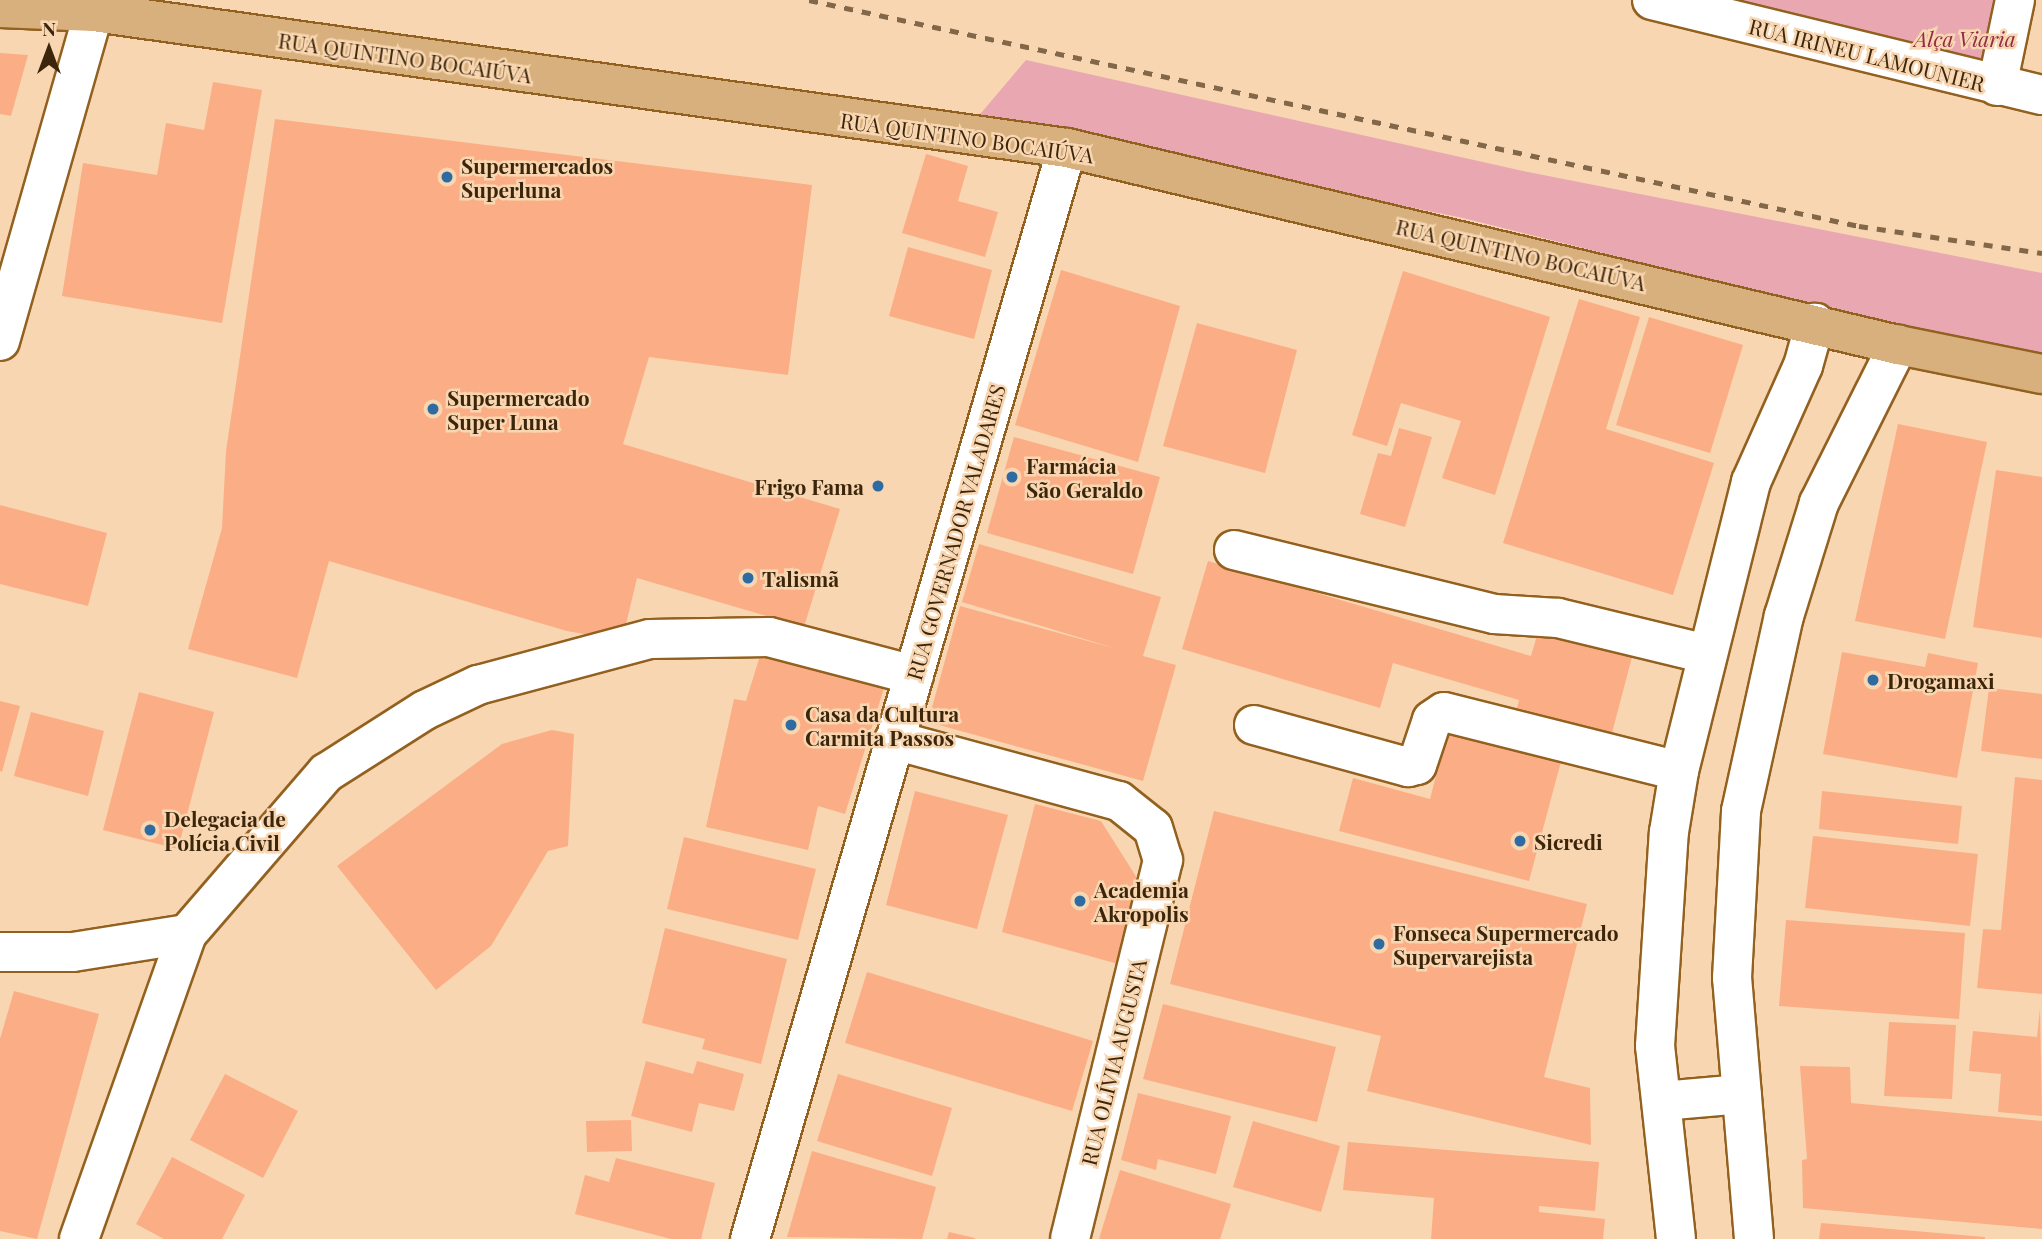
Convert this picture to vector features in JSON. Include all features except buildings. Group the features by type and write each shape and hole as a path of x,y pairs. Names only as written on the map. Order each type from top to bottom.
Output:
{"main road":[{"name":"RUA QUINTINO BOCAIÚVA","path":"0,8 94,12 1067,148 1815,323 1898,345 2042,374"}],"street":[{"name":"RUA IRINEU LAMOUNIER","path":"1652,0 2042,95"},
{"path":"1997,86 2015,0"},
{"path":"0,341 94,12"},
{"name":"RUA GOVERNADOR VALADARES","path":"750,1239 1067,148"},
{"path":"1676,1239 1655,1046 1668,832 1679,771 1751,482 1803,366 1815,323"},
{"path":"1754,1239 1732,978 1741,811 1784,616 1819,503 1898,345"},
{"path":"1234,550 1494,614 1558,618 1707,654"},
{"path":"79,1239 187,934 326,773 425,710 478,685 650,639 769,637 914,675"},
{"path":"1254,725 1408,767 1417,765 1432,720 1444,712 1679,771"},
{"name":"RUA OLÍVIA AUGUSTA","path":"894,740 1119,801 1153,828 1163,860 1070,1239"},
{"path":"0,952 73,952 187,934"},
{"path":"1661,1101 1742,1094"}],"green space":[{"name":"Alça Viaria","path":"1658,0 2015,0 1997,86"},
{"path":"1026,60 1523,171 2042,273 2042,363 1463,218 976,119"}],"railway":[{"path":"809,0 1859,226 2042,253"}],"place":[{"name":"Supermercados Superluna","path":"447,177"},
{"name":"Supermercado Super Luna","path":"433,409"},
{"name":"Farmácia São Geraldo","path":"1012,477"},
{"name":"Frigo Fama","path":"878,486"},
{"name":"Talismã","path":"748,578"},
{"name":"Drogamaxi","path":"1873,680"},
{"name":"Casa da Cultura Carmita Passos","path":"791,725"},
{"name":"Delegacia de Polícia Civil","path":"150,830"},
{"name":"Sicredi","path":"1520,841"},
{"name":"Academia Akropolis","path":"1080,901"},
{"name":"Fonseca Supermercado Supervarejista","path":"1379,944"}]}
